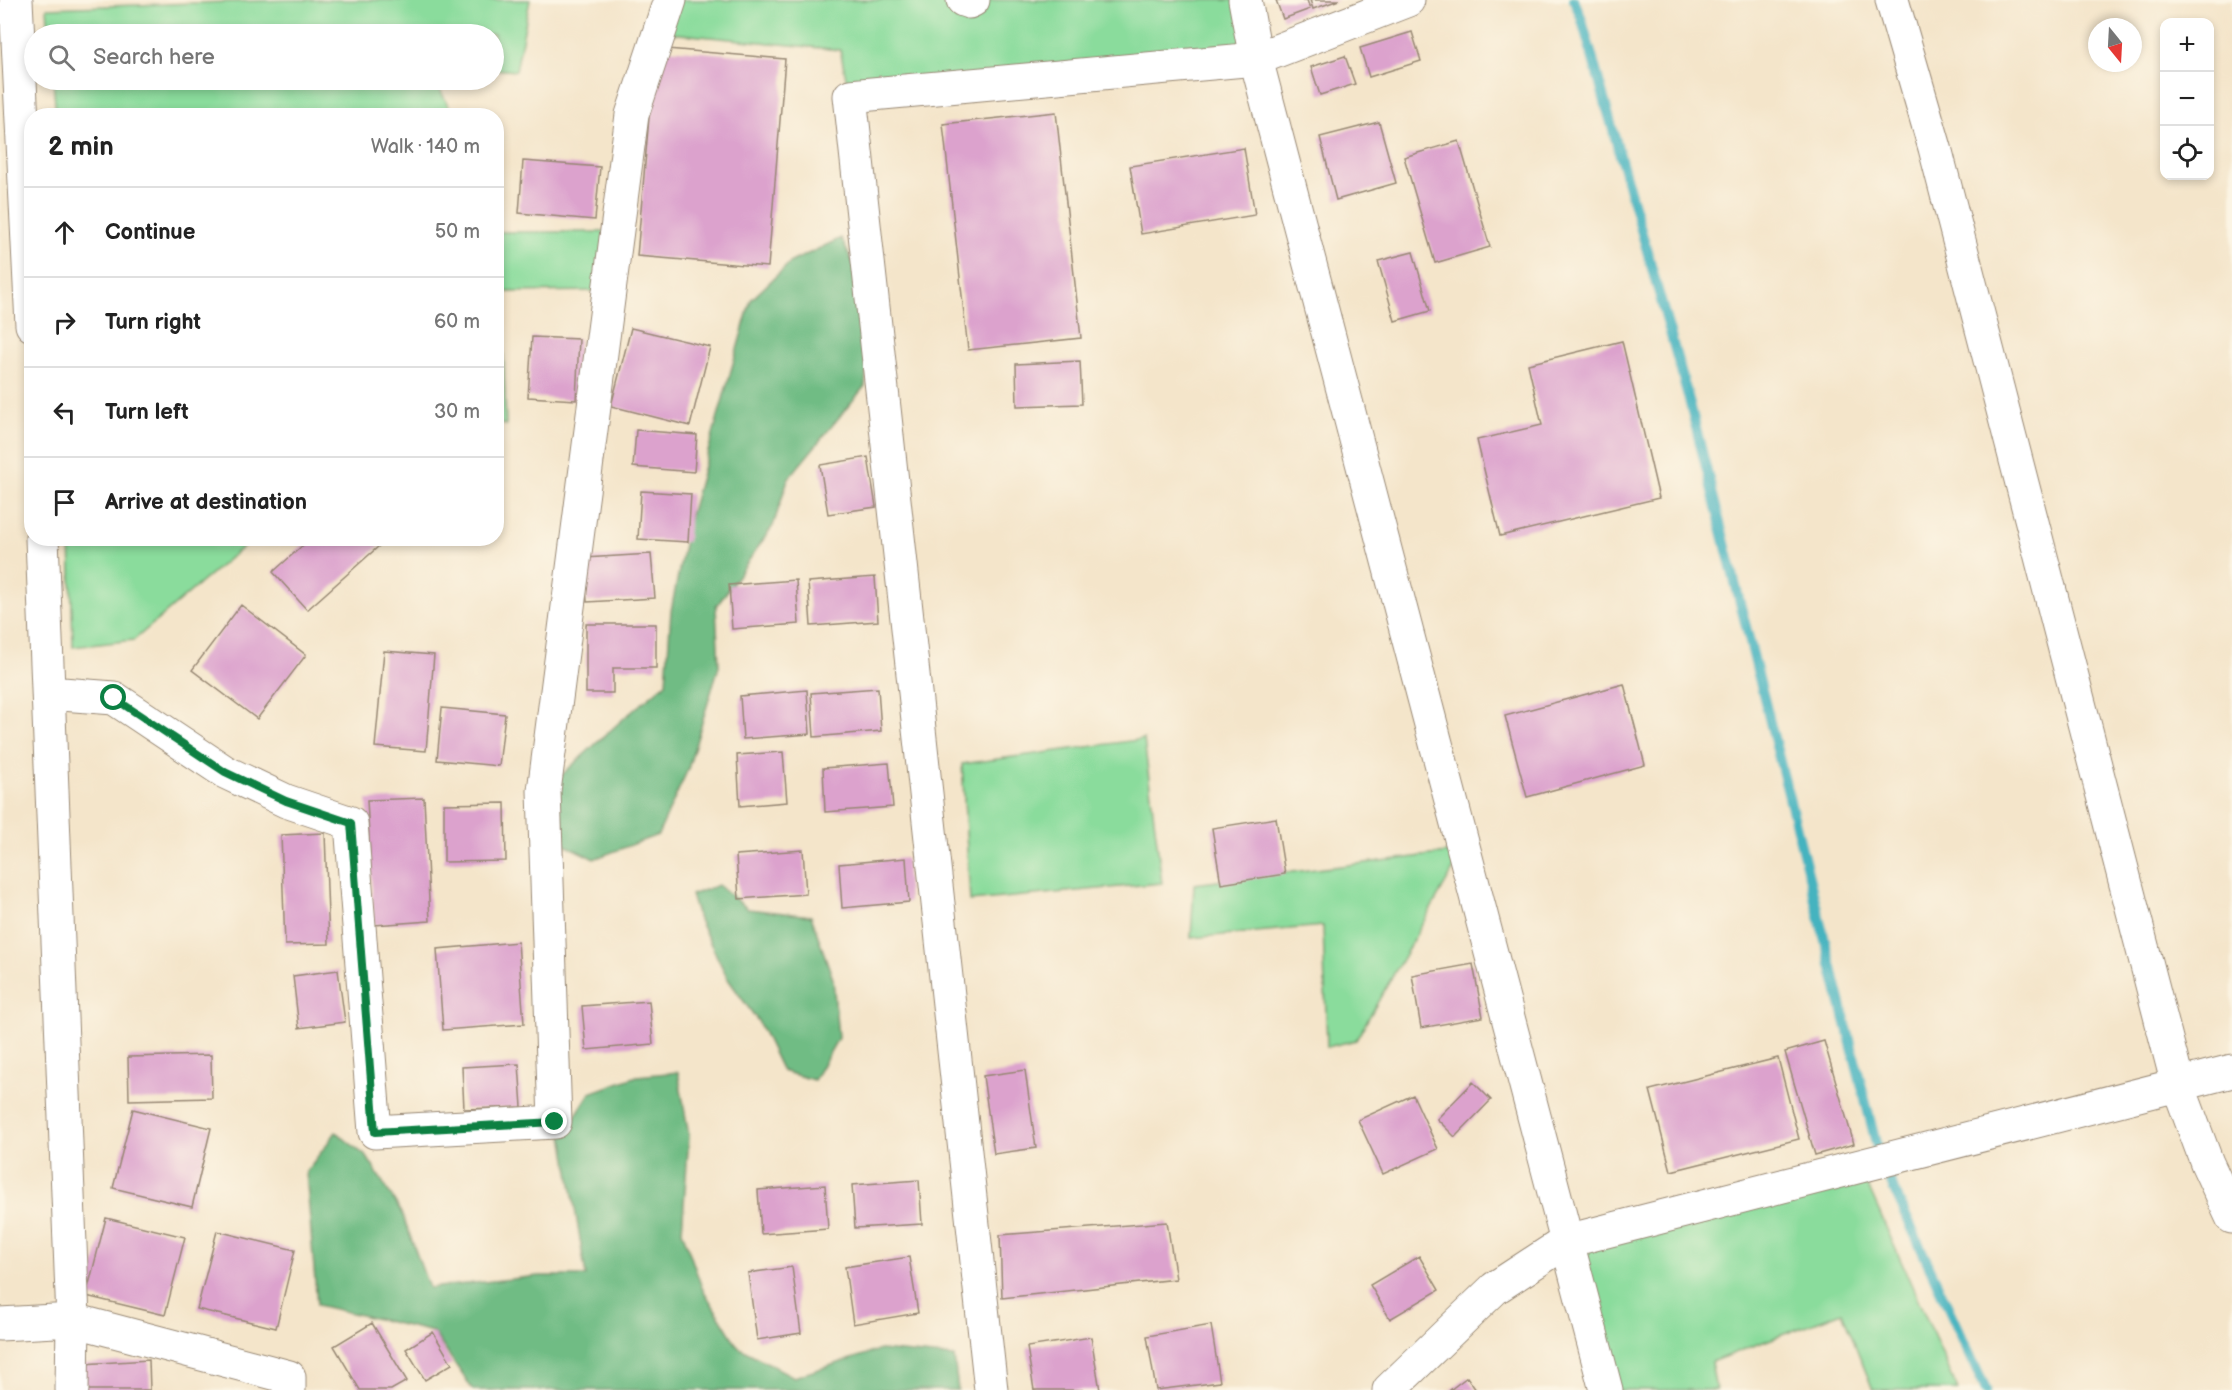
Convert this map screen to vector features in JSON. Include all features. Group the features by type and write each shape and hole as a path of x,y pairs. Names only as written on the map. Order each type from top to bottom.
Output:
{"street":[{"path":"16,0 24,162"},
{"path":"49,693 114,698 225,772 286,801 351,823 375,1132 555,1122 544,791 632,115 670,0"},
{"path":"963,0 969,2 973,0"},
{"path":"1245,0 1256,59 1606,1390"},
{"path":"991,1390 850,96 1256,59 1408,0"},
{"path":"1892,0 1935,148 2178,1085 2207,1163 2232,1217"},
{"path":"42,546 73,1320 72,1390"},
{"path":"1389,1390 1495,1288 1567,1241 2232,1071"},
{"path":"0,1324 73,1320 289,1377 289,1390"}],"green space":[{"path":"289,0 530,0 516,71 504,70 504,24 48,24 47,8"},
{"path":"670,0 1240,0 1255,50 850,96 840,50 660,32"},
{"path":"54,90 440,90 449,108 55,108"},
{"path":"504,232 617,232 609,291 504,292"},
{"path":"841,238 872,303 865,386 788,479 773,526 716,607 719,666 688,769 658,835 594,859 559,842 544,791 666,683 671,611 689,519 751,300 791,262"},
{"path":"504,372 506,425 504,425"},
{"path":"70,546 244,546 134,640 73,647"},
{"path":"1144,739 1162,883 970,901 962,764"},
{"path":"1464,851 1356,1040 1327,1047 1323,926 1191,938 1194,884"},
{"path":"718,885 748,909 811,916 833,979 838,1038 814,1080 782,1071 758,1021 728,979 699,920 691,895"},
{"path":"678,1072 689,1136 682,1231 702,1288 738,1347 794,1377 880,1350 954,1357 958,1390 473,1390 433,1332 317,1305 306,1172 336,1132 367,1157 402,1213 429,1288 539,1276 586,1276 563,1135 590,1093 637,1076"},
{"path":"1859,1166 1958,1390 1873,1390 1842,1312 1711,1362 1716,1390 1606,1390 1567,1241"}],"building":[{"path":"1276,0 1307,0 1310,9 1283,19"},
{"path":"1310,0 1339,0 1313,9"},
{"path":"1412,32 1421,61 1369,77 1360,48"},
{"path":"655,48 785,59 768,267 637,256"},
{"path":"1345,56 1355,84 1320,95 1311,67"},
{"path":"1056,112 1081,338 968,350 943,124"},
{"path":"1379,122 1396,183 1336,200 1320,137"},
{"path":"1459,141 1490,247 1435,263 1404,157"},
{"path":"1244,148 1255,215 1141,234 1130,166"},
{"path":"523,161 600,167 595,220 519,213"},
{"path":"1413,252 1430,311 1395,321 1378,261"},
{"path":"631,328 710,347 690,426 611,406"},
{"path":"532,337 579,339 576,400 528,397"},
{"path":"1622,341 1659,498 1500,536 1477,440 1542,425 1528,364"},
{"path":"1080,361 1082,404 1017,406 1016,364"},
{"path":"636,430 697,435 694,472 633,467"},
{"path":"868,457 876,507 828,514 820,465"},
{"path":"641,491 691,494 688,542 638,539"},
{"path":"302,546 379,546 307,610 273,572"},
{"path":"651,554 655,598 587,602 584,558"},
{"path":"875,577 878,621 811,626 808,582"},
{"path":"796,580 799,624 732,629 729,585"},
{"path":"241,605 306,655 257,719 192,670"},
{"path":"586,624 656,624 656,668 613,668 613,693 586,693"},
{"path":"384,651 434,655 426,751 375,747"},
{"path":"1624,684 1645,765 1527,797 1505,716"},
{"path":"878,688 881,731 814,737 811,693"},
{"path":"807,690 810,734 743,739 740,696"},
{"path":"442,708 505,714 499,766 437,760"},
{"path":"783,752 787,802 740,806 737,755"},
{"path":"889,763 893,807 825,812 823,768"},
{"path":"424,798 430,921 374,925 367,800"},
{"path":"505,803 506,861 444,862 444,804"},
{"path":"1276,818 1285,874 1221,884 1212,828"},
{"path":"325,833 329,944 285,945 281,835"},
{"path":"803,850 806,894 739,899 736,855"},
{"path":"906,858 909,902 842,908 839,864"},
{"path":"518,942 524,1024 443,1030 437,949"},
{"path":"1473,964 1483,1017 1421,1028 1412,975"},
{"path":"338,970 345,1022 299,1028 293,976"},
{"path":"649,1001 653,1044 586,1050 582,1006"},
{"path":"1824,1041 1854,1144 1815,1155 1785,1052"},
{"path":"211,1055 212,1098 129,1100 128,1057"},
{"path":"1778,1058 1799,1139 1671,1171 1650,1090"},
{"path":"519,1064 522,1107 464,1109 462,1067"},
{"path":"1025,1070 1036,1148 994,1154 983,1076"},
{"path":"1473,1082 1491,1100 1455,1137 1437,1119"},
{"path":"1413,1095 1438,1149 1383,1174 1358,1120"},
{"path":"133,1109 211,1128 192,1207 113,1188"},
{"path":"919,1180 922,1224 855,1228 852,1185"},
{"path":"825,1185 828,1229 761,1234 758,1190"},
{"path":"106,1218 185,1237 165,1315 86,1296"},
{"path":"1167,1222 1176,1279 1002,1298 1000,1235"},
{"path":"217,1231 295,1250 276,1328 197,1309"},
{"path":"1419,1256 1439,1290 1390,1319 1370,1285"},
{"path":"909,1257 918,1313 853,1324 845,1267"},
{"path":"792,1267 801,1333 757,1340 748,1273"},
{"path":"372,1323 407,1381 391,1390 360,1390 334,1346"},
{"path":"1211,1325 1220,1382 1156,1390 1147,1336"},
{"path":"433,1332 452,1364 425,1380 406,1349"},
{"path":"1091,1337 1100,1390 1034,1390 1027,1347"},
{"path":"149,1360 150,1390 83,1390 82,1364"},
{"path":"1467,1377 1476,1390 1450,1390"}],"waterway":[{"path":"1574,0 1581,17 1689,400 1880,1159 1986,1390"}],"route":[{"path":"114,698 225,772 286,801 351,823 375,1132 555,1122"}]}
